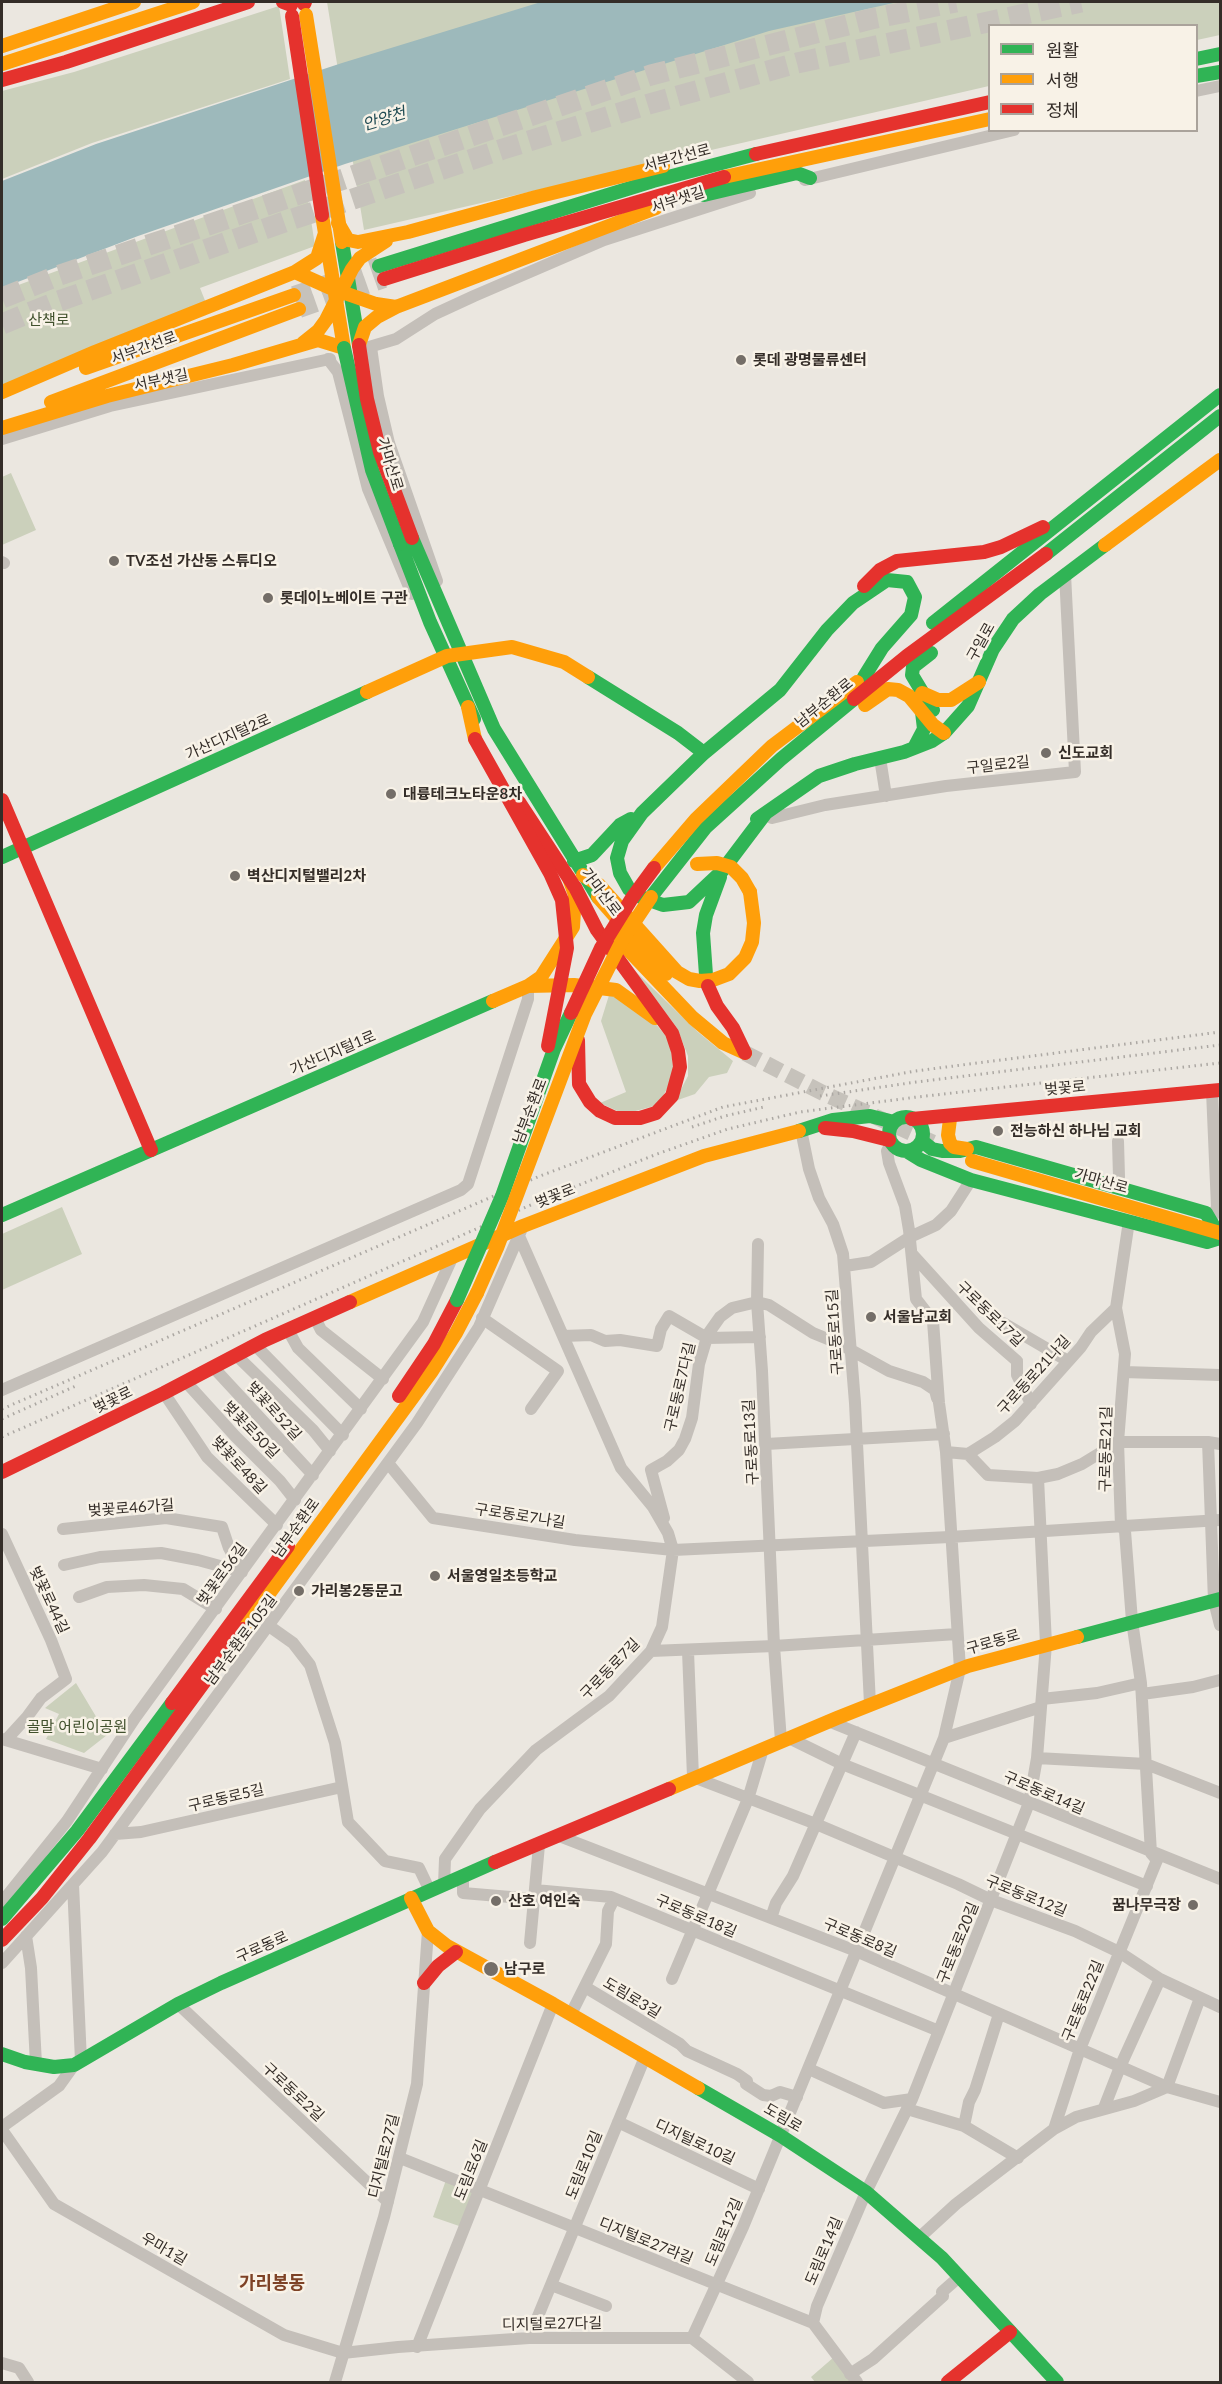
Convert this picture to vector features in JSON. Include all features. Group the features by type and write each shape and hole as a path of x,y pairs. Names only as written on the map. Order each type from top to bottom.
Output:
{"main road":[{"path":"2,46 134,2"},
{"path":"2,64 192,2"},
{"path":"2,80 66,62 248,2"},
{"name":"가마산로","path":"297,6 338,223 348,243 341,292 344,348 372,470 406,541 435,594 468,707 502,777 575,880 603,924 693,1018 723,1043 745,1053 717,1006 707,980 703,942 705,924 722,872"},
{"name":"가마산로","path":"297,6 325,242 341,292 366,347 367,399 380,452 430,622 453,655 494,729 574,861 575,880"},
{"path":"1198,58 1221,54"},
{"path":"1198,76 1221,72"},
{"name":"서부간선로","path":"379,266 653,181 791,145 988,102"},
{"name":"서부간선로","path":"384,279 737,173 988,119"},
{"path":"348,243 408,232 536,197 748,146 791,145"},
{"path":"366,347 365,327 377,317 396,307 675,201 793,160"},
{"path":"675,201 796,173 810,178"},
{"path":"296,346 318,331 360,258 374,248 408,232"},
{"path":"2,392 291,273 314,261 325,242"},
{"path":"374,248 369,256 369,265 377,293 384,302 396,307"},
{"path":"291,273 376,304 396,307"},
{"path":"291,273 300,283 310,308 315,324 312,337"},
{"name":"서부간선로","path":"2,400 294,295"},
{"name":"서부간선로","path":"2,421 299,309"},
{"path":"2,428 107,396 233,365 296,346 324,340 344,348"},
{"name":"남부순환로","path":"2,1940 42,1898 96,1829 432,1371 456,1333 497,1248 579,1028 606,970 696,819 772,747 1002,569 1221,395"},
{"name":"남부순환로","path":"2,1919 77,1831 402,1392 434,1344 457,1300 501,1196 542,1081 601,948 632,898 662,876 706,827 781,759 907,656 992,595 1221,416"},
{"name":"구일로","path":"765,814 819,776 914,748 944,733 968,706 993,650 1013,619 1065,574 1221,460"},
{"path":"853,603 857,594 874,575 897,561 984,552 1001,547 1034,530 1062,520"},
{"path":"765,814 722,872 689,902 663,905 647,901 629,889 623,880 618,864 618,849 625,834 642,813 704,753 780,690 827,630 853,603 887,580 907,582 914,592 911,615 882,648 864,676"},
{"path":"944,733 940,721 912,678 913,667 972,620 992,595"},
{"path":"453,655 512,647 564,662 678,733 704,753"},
{"name":"가산디지털2로","path":"2,857 453,655"},
{"path":"922,693 938,700 951,700 979,682"},
{"path":"781,759 814,745 888,689 904,693 933,725 944,733"},
{"path":"468,707 475,739 550,873 562,900 567,948 542,1081"},
{"path":"914,748 924,729 922,712"},
{"path":"2,800 151,1150"},
{"path":"574,861 592,855 620,825 642,813"},
{"path":"682,902 753,822 765,814"},
{"path":"575,880 599,885 651,946 677,972 689,979 700,981 713,980 729,974 746,958 752,942 754,922 750,892 742,878 731,867 717,862 697,864 662,876"},
{"path":"528,986 541,977 573,927 575,880"},
{"path":"575,880 597,930 672,1033 680,1059 679,1077 672,1096 663,1107 648,1116 622,1119 600,1111 590,1102 579,1084 577,1073 579,1028"},
{"path":"528,986 574,985 616,990 645,1009 672,1033"},
{"name":"가산디지털1로","path":"2,1215 528,986"},
{"name":"벚꽃로","path":"912,1119 955,1117 1216,1091"},
{"name":"벚꽃로","path":"2,1472 288,1330 453,1256 521,1231 704,1156 815,1127 833,1120 870,1116 894,1122"},
{"path":"955,1117 948,1127 950,1143 954,1147 1114,1187 1206,1213 1217,1231 1207,1242 970,1179 896,1149 890,1142 889,1130 894,1122 903,1117 912,1119 919,1124 922,1138 932,1149 972,1153"},
{"path":"908,1152 916,1148 927,1130 955,1117"},
{"name":"벚꽃로","path":"815,1127 853,1131 890,1142"},
{"path":"970,1179 958,1171 957,1165 959,1157 972,1153"},
{"name":"가마산로","path":"972,1153 1217,1231"},
{"name":"구로동로","path":"2,2054 54,2067 78,2063 178,2004 411,1898 828,1721 960,1669 1046,1644 1217,1600"},
{"name":"도림로","path":"411,1898 429,1931 456,1952 571,2014 781,2136 866,2192 920,2237 1056,2382"},
{"path":"424,1983 438,1966 456,1952"},
{"path":"948,2382 1010,2332"}],"street":[{"path":"1198,91 1221,86"},
{"name":"서부샛길","path":"366,347 396,339 435,314 604,240 738,196 1006,132"},
{"path":"366,347 389,442 437,578 435,594"},
{"name":"서부샛길","path":"2,439 110,406 329,359 338,372 368,489 412,596 430,622"},
{"name":"구일로2길","path":"765,814 772,818 825,805 886,795 1075,772 1065,574"},
{"path":"880,758 886,795"},
{"path":"2,1390 453,1195 468,1184 528,999 528,986"},
{"path":"1216,1091 1217,1231"},
{"name":"구로동로15길","path":"801,1130 819,1198 833,1224 843,1254 857,1438 870,1704"},
{"name":"가마산로","path":"1114,1187 1119,1177 1118,1141"},
{"path":"781,2136 944,1738 960,1669 946,1452 939,1403 933,1321 916,1299 905,1206 889,1163 887,1151 890,1142"},
{"path":"844,1266 871,1262 910,1237 936,1225 951,1211 970,1179"},
{"name":"구로동로21길","path":"1129,1221 1116,1308 1125,1354 1118,1442 1121,1526 1125,1531 1132,1621"},
{"name":"남부순환로105길","path":"2,1963 115,1834 417,1423 482,1318 521,1231"},
{"name":"구로동로7길","path":"444,1885 445,1859 480,1809 536,1750 609,1696 651,1651 662,1627 673,1550 668,1533 653,1507 621,1468 563,1336 521,1231"},
{"name":"구로동로13길","path":"758,1244 757,1302 766,1444 774,1646 785,1740"},
{"name":"구로동로17길","path":"912,1254 979,1328 1017,1361 1017,1375 1032,1404"},
{"name":"벚꽃로56길","path":"2,1902 68,1821 135,1718 423,1322 453,1256"},
{"path":"757,1302 769,1305 799,1326 834,1340 889,1371 923,1383 935,1390 939,1403"},
{"name":"구로동로7다길","path":"668,1533 651,1470 673,1455 685,1438 692,1418 699,1365 707,1338 720,1317 732,1308 757,1302"},
{"name":"구로동로21나길","path":"968,1454 1015,1421 1032,1404 1091,1332 1116,1308"},
{"name":"구로동로7다길","path":"563,1336 591,1335 605,1341 620,1340 657,1346 661,1329 669,1316 707,1338"},
{"path":"315,1318 321,1330 383,1379"},
{"path":"482,1318 558,1371 531,1409"},
{"path":"1003,1323 1068,1361"},
{"path":"288,1330 298,1348 361,1409"},
{"path":"707,1338 760,1337"},
{"path":"255,1345 343,1435"},
{"path":"237,1355 313,1430 330,1451"},
{"name":"벚꽃로52길","path":"213,1367 313,1475"},
{"path":"1124,1372 1221,1375"},
{"name":"벚꽃로50길","path":"186,1382 280,1481 295,1500"},
{"name":"벚꽃로48길","path":"164,1393 207,1457 277,1525"},
{"path":"766,1444 944,1434"},
{"path":"946,1452 968,1454 988,1475 1038,1478 1058,1474 1082,1464 1118,1442 1214,1443 1217,1600 1221,1625"},
{"name":"구로동로7나길","path":"387,1463 433,1518 575,1540 673,1550"},
{"name":"구로동로20길","path":"866,2192 909,2104 1029,1803 1037,1758 1046,1644 1038,1478"},
{"name":"벚꽃로46가길","path":"63,1529 166,1518 222,1527 229,1548 242,1572"},
{"path":"673,1550 862,1539 950,1537 1216,1520"},
{"name":"벚꽃로44길","path":"2,1534 51,1640 66,1679 40,1698 27,1717 4,1739"},
{"path":"64,1565 100,1557 161,1553 242,1572"},
{"path":"79,1597 107,1587 144,1585 183,1589 216,1609"},
{"name":"구로동로22길","path":"1054,2129 1080,2049 1157,1860 1151,1853 1142,1689 1132,1621"},
{"path":"269,1626 293,1643 310,1665 335,1743 348,1822 385,1861 419,1868 430,1891"},
{"path":"651,1651 688,1651 957,1634"},
{"path":"688,1651 693,1777"},
{"path":"944,1738 1042,1703 1097,1693 1193,1687 1221,1680"},
{"name":"구로동로14길","path":"828,1721 1221,1880"},
{"path":"771,1918 776,1903 794,1876 856,1732"},
{"path":"4,1739 102,1769"},
{"path":"785,1740 1147,1886"},
{"path":"672,1978 748,1799 763,1749"},
{"path":"1037,1758 1146,1764 1221,1793"},
{"name":"구로동로12길","path":"693,1777 816,1824 991,1900 1075,1931 1119,1953 1160,1979 1221,2007"},
{"name":"구로동로5길","path":"115,1834 141,1832 342,1787"},
{"name":"구로동로8길","path":"559,1836 856,1952 1167,2086 1221,2102"},
{"path":"530,1943 539,1845"},
{"path":"463,1877 463,1893 534,1895"},
{"path":"2,2128 59,2086 78,2063 73,1884"},
{"name":"구로동로18길","path":"534,1895 614,1899 694,1929 728,1946 840,1992"},
{"name":"도림로3길","path":"614,1899 608,1911 606,1944 585,1988 687,2051 737,2074 747,2081 746,2084 763,2095 771,2096 780,2091 797,2097"},
{"name":"디지털로27길","path":"335,2382 388,2202 417,2084 429,1931"},
{"path":"26,1936 32,1968 36,2064"},
{"path":"1104,2108 1160,1979"},
{"path":"571,2014 585,1988"},
{"path":"840,1992 939,2031"},
{"path":"920,2237 956,2204 1054,2129 1076,2117 1134,2101 1167,2086 1200,1998"},
{"name":"구로동로2길","path":"178,2004 388,2202"},
{"name":"도림로6길","path":"417,2347 553,2004"},
{"path":"964,2126 969,2102 975,2090 999,2014"},
{"name":"도림로10길","path":"529,2338 645,2057"},
{"path":"809,2068 884,2103 909,2104 964,2126 1018,2158"},
{"name":"디지털로10길","path":"618,2122 759,2189"},
{"name":"우마1길","path":"2,2128 54,2204 284,2335 343,2354"},
{"name":"도림로12길","path":"692,2338 717,2286 781,2136"},
{"name":"디지털로27라길","path":"400,2158 813,2323"},
{"name":"도림로14길","path":"813,2323 817,2306 866,2192"},
{"path":"813,2323 854,2378 943,2296 942,2292 959,2277"},
{"path":"551,2285 606,2306"},
{"name":"디지털로27다길","path":"343,2354 398,2347 529,2338 692,2338"},
{"path":"692,2338 748,2382"},
{"path":"2,2363 19,2368 28,2382"}],"green space":[{"path":"327,2 1220,2 1220,35 1198,40 1198,24 988,24 988,86 364,230"},
{"path":"279,6 290,79 92,143 2,179 2,91 74,72"},
{"name":"산책로","path":"305,180 315,246 200,288 206,303 2,389 2,291"},
{"path":"11,473 36,530 2,545 2,477"},
{"path":"635,971 698,1032 733,1061 727,1073 709,1077 695,1094 675,1101 688,1076 688,1056 677,1028"},
{"path":"610,992 655,1023 670,1041 674,1076 658,1105 624,1114 600,1103 626,1092 601,1021"},
{"path":"62,1207 82,1254 2,1290 2,1234"},
{"name":"골말 어린이공원","path":"76,1683 107,1735 84,1753 46,1739 59,1714 45,1708"},
{"path":"446,2180 475,2191 462,2227 433,2217"},
{"path":"834,2357 852,2382 815,2382 811,2377"}],"water":[{"name":"안양천","path":"541,2 898,2 769,31 345,164 138,236 2,288 2,181 96,144 342,63"}],"tunnel":[{"path":"2,298 57,276 651,75 871,19 956,2"},
{"path":"2,324 56,302 293,219 503,149 649,104 797,63 1081,2"},
{"path":"294,295 379,266"},
{"path":"299,309 384,279"},
{"path":"745,1053 823,1093 936,1144"}],"railway":[{"path":"2,1409 540,1176 723,1107 915,1071 1220,1032"},
{"path":"820,1096 1220,1045"},
{"path":"2,1437 549,1197 657,1154 728,1129 800,1112 1220,1063"},
{"path":"692,1127 764,1107"},
{"path":"2,1419 78,1385"}],"traffic: fast":[{"path":"1198,59 1220,54"},
{"path":"1198,76 1220,72"},
{"path":"379,266 653,181 756,154"},
{"path":"704,195 797,173 810,178"},
{"path":"342,242 359,345"},
{"path":"344,348 372,470 400,544"},
{"path":"933,623 1220,395"},
{"path":"1046,554 1220,416"},
{"path":"412,538 494,729 598,897"},
{"path":"400,544 430,622 474,719"},
{"path":"757,819 819,776 904,752 932,741 944,733 968,706 993,649 1013,619 1040,594 1105,545"},
{"path":"704,753 780,690 827,630 853,603 887,580 907,582 915,597 911,615 882,648 864,677"},
{"path":"931,653 913,667 912,675 933,710"},
{"path":"588,677 678,733 704,753 642,813 622,841 617,858 620,873 629,889 638,896 663,905 689,902 722,871 765,814"},
{"path":"2,857 367,692"},
{"path":"651,897 706,827 781,759 854,699"},
{"path":"914,748 924,729 922,712"},
{"path":"574,861 592,855 620,825 631,819"},
{"path":"706,975 703,933 706,915 720,877"},
{"path":"2,1215 493,1001"},
{"path":"457,1300 502,1196 554,1049 571,1013"},
{"path":"799,1131 833,1120 870,1116 894,1122"},
{"path":"906,1117 918,1122 923,1134 918,1146 906,1151 894,1146 889,1134 894,1122 906,1117"},
{"path":"922,1141 932,1149 942,1151 960,1151 976,1147 1206,1213 1217,1232"},
{"path":"908,1152 921,1160 971,1180 1207,1242 1220,1238"},
{"path":"1077,1637 1220,1599"},
{"path":"2,1919 77,1831 172,1703"},
{"path":"2,2054 25,2062 54,2067 74,2065 178,2004 221,1983 495,1862"},
{"path":"698,2088 781,2136 866,2192 942,2258 1057,2382"}],"traffic: slow":[{"path":"2,46 134,2"},
{"path":"2,64 193,2"},
{"path":"306,15 342,242"},
{"path":"724,177 988,119"},
{"path":"338,223 348,240 358,242 408,232 536,197 663,166"},
{"path":"359,345 365,327 377,317 396,307 656,208"},
{"path":"322,215 344,348"},
{"path":"2,392 295,272 317,258 325,233"},
{"path":"303,343 318,331 326,320 360,258 386,241"},
{"path":"295,272 333,289 376,304 396,307"},
{"path":"86,368 294,295"},
{"path":"51,402 299,309"},
{"path":"2,428 107,396 233,365 318,340 344,348"},
{"path":"1105,545 1220,460"},
{"path":"367,692 447,656 512,647 564,662 588,677"},
{"path":"654,868 696,819 772,746 857,682"},
{"path":"922,693 938,700 951,700 979,682"},
{"path":"865,705 888,689 898,690 909,696 933,725 944,733"},
{"path":"468,707 475,739"},
{"path":"697,864 717,863 731,867 742,878 750,892"},
{"path":"583,875 599,885 677,972 689,979 700,981 713,980 729,974 745,958 752,942 754,923 750,892"},
{"path":"493,1001 528,986 541,977 573,927 575,895 569,878"},
{"path":"598,897 666,974"},
{"path":"477,1293 497,1248 585,1014 623,939 651,897"},
{"path":"613,934 693,1018 723,1043 745,1053"},
{"path":"528,986 574,985 616,990 655,1018"},
{"path":"950,1119 948,1135 950,1143 954,1147 967,1149"},
{"path":"350,1302 523,1226 704,1156 799,1131"},
{"path":"972,1161 1220,1233"},
{"path":"243,1629 432,1371 477,1293"},
{"path":"669,1789 968,1666 1077,1637"},
{"path":"411,1898 428,1931 447,1946 698,2088"}],"traffic: jam":[{"path":"2,80 66,62 248,2"},
{"path":"283,2 291,5"},
{"path":"292,16 322,215"},
{"path":"756,154 988,102"},
{"path":"384,279 524,235 724,177"},
{"path":"359,345 367,399 380,452 412,538"},
{"path":"864,586 880,570 897,561 984,552 1001,547 1043,527"},
{"path":"854,699 907,656 1046,554"},
{"path":"475,739 550,873 562,900 567,948 548,1046"},
{"path":"2,800 151,1150"},
{"path":"519,802 574,886"},
{"path":"571,1013 601,948 654,868"},
{"path":"575,887 597,930 672,1033 680,1067 672,1096 656,1113 640,1118 615,1118 600,1111 590,1102 579,1084 578,1040"},
{"path":"708,986 745,1053"},
{"path":"912,1119 1220,1090"},
{"path":"825,1128 853,1131 889,1140"},
{"path":"399,1396 434,1344 457,1300"},
{"path":"2,1472 164,1393 265,1340 350,1302"},
{"path":"172,1703 288,1546"},
{"path":"2,1940 42,1898 89,1839 243,1629"},
{"path":"495,1862 669,1789"},
{"path":"424,1983 438,1966 456,1952"},
{"path":"948,2382 1010,2332"}],"place":[{"name":"롯데 광명물류센터","path":"741,360"},
{"name":"TV조선 가산동 스튜디오","path":"114,561"},
{"name":"롯데이노베이트 구관","path":"268,598"},
{"name":"신도교회","path":"1046,753"},
{"name":"대륭테크노타운8차","path":"391,794"},
{"name":"벽산디지털밸리2차","path":"235,876"},
{"name":"전능하신 하나님 교회","path":"998,1131"},
{"name":"서울남교회","path":"871,1317"},
{"name":"서울영일초등학교","path":"435,1576"},
{"name":"가리봉2동문고","path":"299,1591"},
{"name":"산호 여인숙","path":"496,1901"},
{"name":"꿈나무극장","path":"1193,1905"},
{"name":"남구로","path":"491,1969"}],"district":[{"name":"가리봉동","path":"272,2283"}]}
